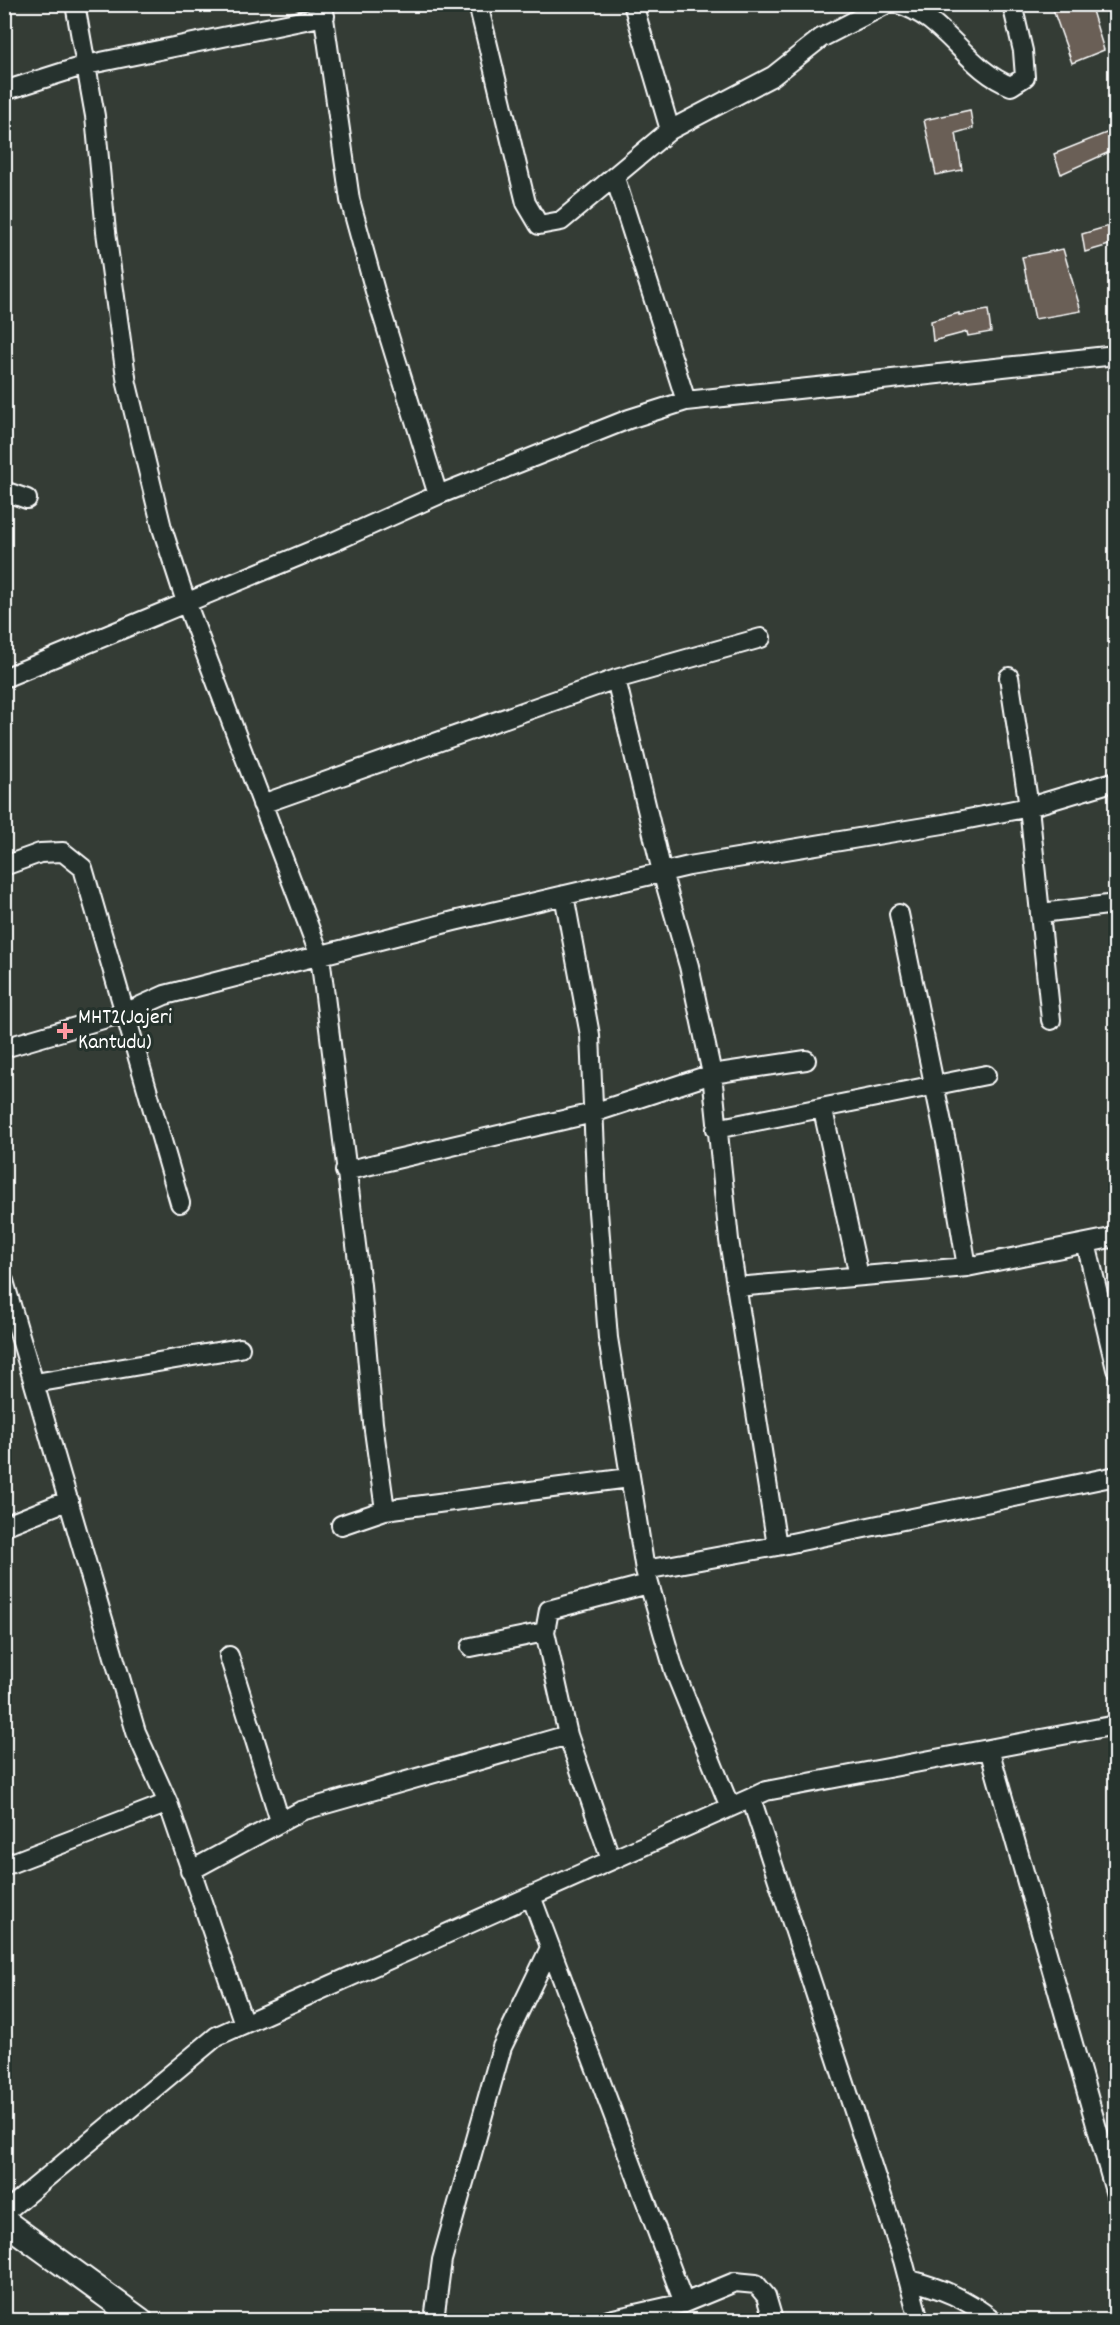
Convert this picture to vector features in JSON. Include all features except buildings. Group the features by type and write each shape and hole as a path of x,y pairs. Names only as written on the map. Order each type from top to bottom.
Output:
{"street":[{"path":"75,4 95,116 106,231 127,384 162,528 186,602 320,956 361,1285 373,1424 385,1510"},
{"path":"478,4 526,203 539,225 561,221 670,130 773,76 821,38 887,4"},
{"path":"633,4 670,130"},
{"path":"898,4 914,9 974,63 998,81 1011,86 1025,77 1023,51 1012,4"},
{"path":"4,91 86,65 323,10 350,200 375,291 438,495"},
{"path":"615,178 686,401"},
{"path":"4,678 333,542 438,495 629,419 686,401 1116,355"},
{"path":"4,491 27,499"},
{"path":"262,804 616,679 761,638"},
{"path":"1009,678 1029,807 1052,1020"},
{"path":"616,679 662,872 689,966 712,1074 716,1129 736,1287 777,1546"},
{"path":"4,1048 127,1012 165,995 564,895 662,872 1029,807 1116,782"},
{"path":"4,866 40,853 63,852 83,868 127,1012 180,1203"},
{"path":"564,895 590,1035 593,1113 609,1338 629,1478 647,1577 674,1670 730,1807"},
{"path":"1041,913 1116,904"},
{"path":"899,914 946,1142 967,1267"},
{"path":"345,1171 593,1113 712,1074 806,1060"},
{"path":"716,1129 823,1110 986,1075"},
{"path":"823,1110 859,1276"},
{"path":"736,1287 967,1267 1116,1237"},
{"path":"1086,1243 1116,1369"},
{"path":"4,1281 136,1732 168,1803 244,2024"},
{"path":"35,1383 240,1348"},
{"path":"611,1860 568,1735 545,1632 549,1610 647,1577 777,1546 1116,1476"},
{"path":"341,1525 385,1510 629,1478"},
{"path":"4,1526 69,1500"},
{"path":"471,1647 545,1632"},
{"path":"230,1656 280,1821"},
{"path":"4,2213 217,2036 766,1791 1116,1725"},
{"path":"190,1871 301,1811 568,1735"},
{"path":"988,1749 1116,2195"},
{"path":"751,1798 909,2280 919,2320"},
{"path":"4,1866 168,1803"},
{"path":"531,1896 549,1950 684,2303"},
{"path":"434,2320 442,2260 502,2047 549,1950"},
{"path":"4,2221 140,2320"},
{"path":"909,2280 941,2288 977,2307 993,2320"},
{"path":"609,2320 684,2303 735,2282 756,2284 766,2296 773,2320"}],"place":[{"name":"MHT2(Jajeri Kantudu)","path":"65,1031"}]}
